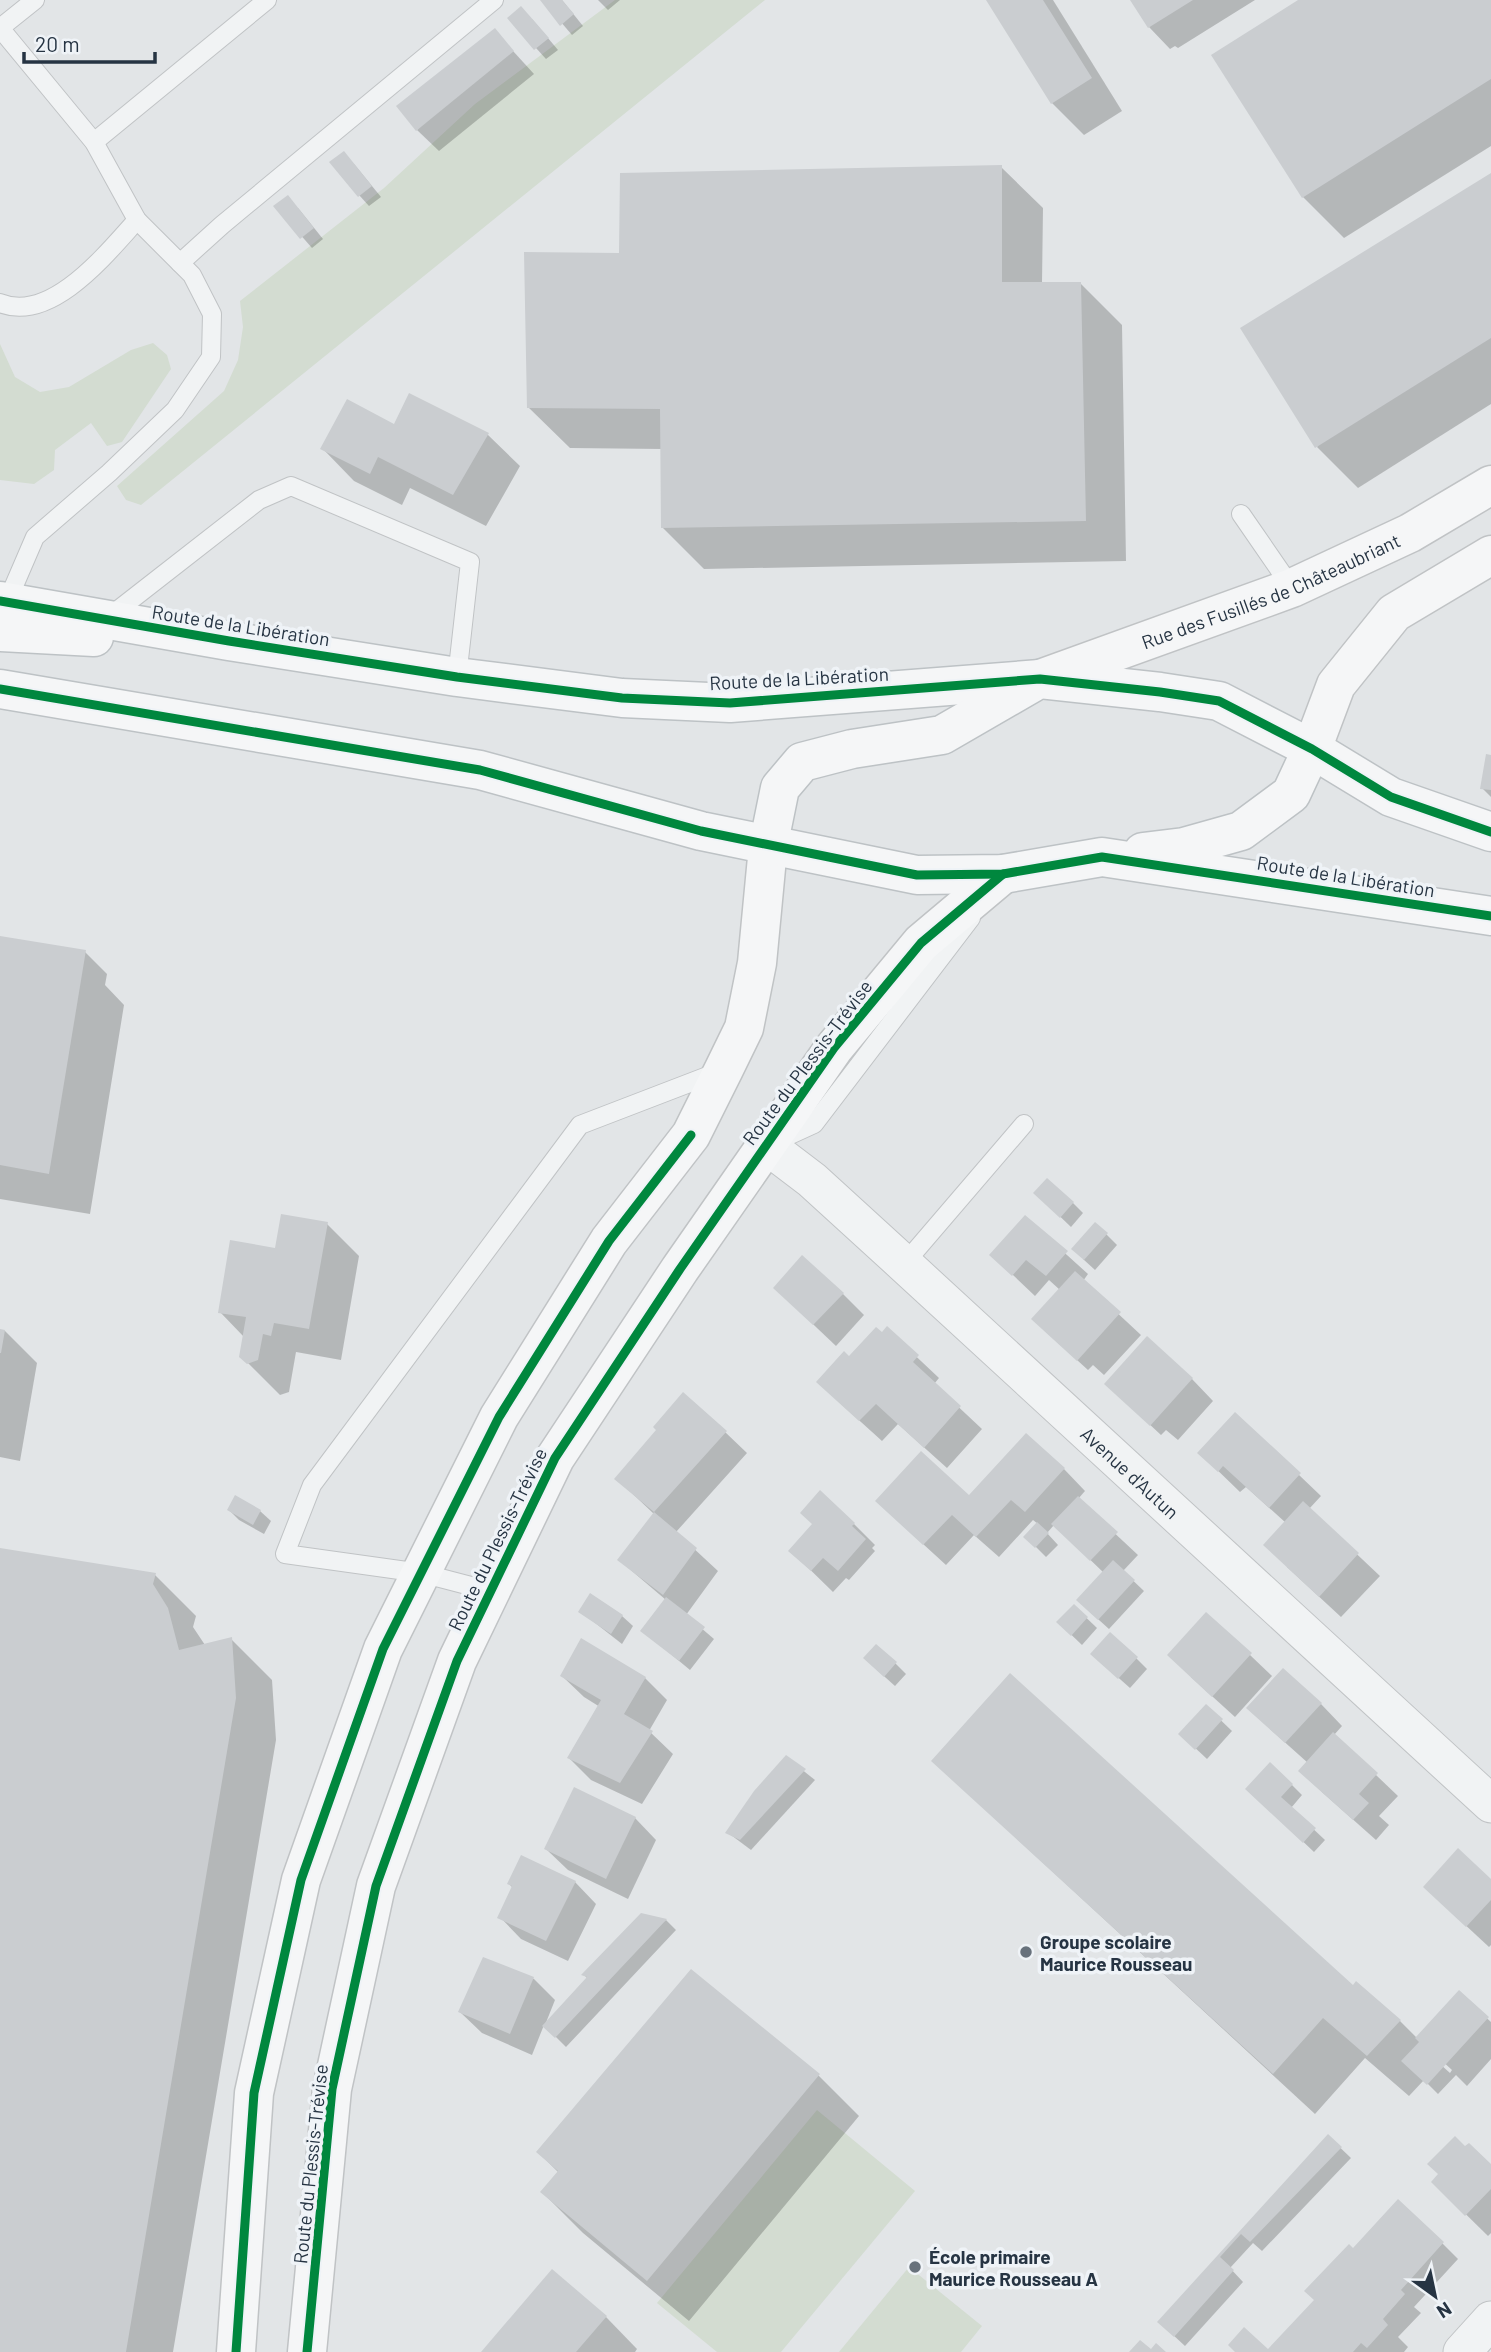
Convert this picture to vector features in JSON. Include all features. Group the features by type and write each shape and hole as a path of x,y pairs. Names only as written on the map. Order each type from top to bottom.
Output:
{"main road":[{"name":"Rue des Fusillés de Châteaubriant","path":"1040,679 1292,588 1410,533 1491,485"},
{"path":"1102,857 1184,846 1241,831 1291,794 1312,749 1336,685 1394,613 1477,569"},
{"name":"Route de la Libération","path":"2,612 105,620 229,642"},
{"name":"Route de la Libération","path":"2,612 622,698 730,703 1040,679 1219,701 1312,749 1391,797 1491,832"},
{"path":"236,2352 254,2093 302,1880 383,1649 499,1417 609,1241 691,1135 744,1028 755,975 768,847 780,788 802,762 852,749 942,735 1040,679"},
{"name":"Route de la Libération","path":"0,689 480,770 768,847 917,875 1003,874 1102,857 1491,916"},
{"name":"Route du Plessis-Trévise","path":"307,2352 332,2089 376,1886 457,1661 555,1458 766,1145 834,1048 910,955 1003,874"}],"street":[{"name":"Avenue d'Autun","path":"766,1145 812,1180 1491,1804"},
{"path":"1462,2352 1491,2320"}],"lane":[{"path":"2,612 35,537 109,473 175,410 211,357 212,314 192,275 137,220 94,142 0,28 35,0"},
{"path":"94,142 267,0"},
{"path":"180,263 485,3"},
{"path":"0,303 12,308 39,303 63,292 97,265 137,220"},
{"path":"105,620 259,500 291,486 470,562 457,677"},
{"path":"1241,514 1292,588"},
{"path":"490,1591 421,1573 285,1554 312,1485 580,1125 724,1069"},
{"path":"904,1264 1024,1124"}],"shaded area":[{"path":"615,0 765,0 141,505 126,500 117,486 224,391 238,360 243,327 240,301 384,188 475,104"},
{"path":"153,343 167,355 171,369 122,442 107,446 91,423 55,450 54,470 34,484 0,480 0,344 15,377 40,392 69,387 131,350"},
{"path":"817,2110 915,2191 781,2352 717,2352 657,2303"},
{"path":"909,2267 982,2326 961,2352 839,2352"}],"building":[{"path":"540,0 562,0 574,14 560,26"},
{"path":"986,0 1043,0 1092,78 1051,104"},
{"path":"1130,0 1193,0 1148,28"},
{"path":"1298,0 1491,0 1491,79 1302,198 1211,55"},
{"path":"521,6 549,38 534,50 507,18"},
{"path":"495,28 514,51 416,131 396,106"},
{"path":"344,151 372,186 358,197 329,162"},
{"path":"1002,165 1002,282 1081,282 1086,521 661,528 660,409 527,408 524,252 619,253 620,173"},
{"path":"1491,173 1491,338 1315,448 1240,328"},
{"path":"288,195 314,228 300,239 273,206"},
{"path":"409,393 489,433 453,495 378,457 370,474 320,449 347,399 394,424"},
{"path":"1486,754 1491,755 1491,790 1480,789"},
{"path":"0,936 86,950 49,1174 0,1165"},
{"path":"1047,1178 1074,1202 1060,1218 1033,1193"},
{"path":"281,1214 328,1222 309,1329 274,1323 271,1336 263,1334 258,1360 247,1364 239,1357 246,1317 218,1313 230,1240 275,1248"},
{"path":"1025,1215 1068,1251 1046,1276 1026,1260 1012,1276 989,1255"},
{"path":"1095,1222 1108,1233 1084,1260 1071,1249"},
{"path":"802,1255 844,1293 813,1325 773,1288"},
{"path":"1075,1271 1121,1312 1077,1361 1031,1319"},
{"path":"887,1326 919,1355 913,1362 961,1406 924,1448 876,1404 859,1421 816,1382 844,1351 849,1356 876,1327 882,1332"},
{"path":"0,1329 5,1330 1,1353 0,1353"},
{"path":"1147,1336 1193,1378 1150,1426 1104,1384"},
{"path":"683,1392 727,1431 654,1512 614,1479 656,1430 653,1427"},
{"path":"1235,1412 1301,1473 1269,1508 1223,1466 1218,1472 1197,1453"},
{"path":"1026,1433 1065,1468 1025,1512 1011,1500 976,1537 952,1515 923,1545 875,1501 921,1451 969,1495"},
{"path":"820,1490 855,1523 852,1526 866,1539 838,1571 823,1558 811,1571 788,1551 812,1524 800,1513"},
{"path":"235,1495 261,1510 253,1525 227,1510"},
{"path":"1078,1496 1118,1532 1090,1561 1051,1524"},
{"path":"1303,1501 1359,1553 1319,1597 1263,1545"},
{"path":"654,1512 697,1548 663,1595 617,1560"},
{"path":"1037,1522 1049,1533 1035,1548 1023,1537"},
{"path":"0,1548 156,1573 153,1584 168,1608 179,1650 232,1637 236,1698 126,2352 0,2352"},
{"path":"1113,1560 1135,1580 1098,1620 1076,1600"},
{"path":"590,1593 623,1615 611,1634 578,1612"},
{"path":"666,1597 705,1627 679,1661 640,1631"},
{"path":"1074,1604 1088,1617 1071,1636 1056,1622"},
{"path":"1206,1612 1252,1653 1212,1697 1167,1655"},
{"path":"1110,1632 1138,1657 1118,1679 1090,1654"},
{"path":"581,1638 646,1677 624,1714 653,1731 620,1783 567,1758 601,1700 560,1676"},
{"path":"876,1644 897,1662 884,1677 863,1658"},
{"path":"1283,1668 1322,1703 1285,1743 1246,1708"},
{"path":"1010,1673 1353,1985 1356,1981 1401,2020 1367,2056 1323,2018 1273,2074 931,1761"},
{"path":"1206,1704 1223,1719 1195,1750 1178,1734"},
{"path":"1333,1732 1378,1773 1359,1794 1369,1803 1353,1820 1298,1771"},
{"path":"786,1755 806,1769 740,1840 725,1833 754,1791"},
{"path":"1270,1762 1293,1784 1281,1797 1316,1828 1303,1843 1245,1789"},
{"path":"574,1787 636,1817 606,1879 544,1849"},
{"path":"1458,1848 1491,1879 1491,1900 1466,1927 1423,1887"},
{"path":"521,1855 576,1881 546,1941 497,1918 512,1886 507,1884"},
{"path":"641,1913 667,1919 555,2038 542,2026 587,1977 581,1975"},
{"path":"483,1957 534,1977 510,2034 458,2012"},
{"path":"691,1969 820,2074 647,2281 540,2192 558,2171 536,2152"},
{"path":"1459,1990 1489,2017 1427,2085 1401,2061 1419,2042 1415,2038"},
{"path":"1328,2134 1342,2147 1250,2242 1241,2234 1220,2257 1234,2270 1174,2337 1157,2322"},
{"path":"1455,2136 1465,2146 1469,2143 1491,2164 1491,2189 1465,2216 1431,2182 1438,2174 1427,2164"},
{"path":"1398,2199 1444,2242 1401,2290 1405,2294 1383,2319 1388,2325 1367,2348 1361,2343 1353,2352 1235,2352 1228,2345 1244,2327 1268,2349 1314,2300 1304,2291 1349,2244 1353,2248"},
{"path":"552,2269 607,2316 576,2352 481,2352"},
{"path":"1140,2340 1151,2349 1156,2343 1166,2352 1129,2352"}],"cycle path":[{"path":"0,601 457,677 622,698 730,703 1040,679 1219,701 1312,749 1391,797 1491,832"},
{"path":"0,689 480,770 701,831 917,875 1003,874 1102,857 1491,916"},
{"path":"307,2352 332,2089 376,1886 457,1661 555,1458 680,1269 834,1048 921,943 1003,874"},
{"path":"236,2352 254,2093 301,1880 383,1649 499,1417 609,1241 691,1135"}],"place":[{"name":"Groupe scolaire Maurice Rousseau","path":"1026,1952"},
{"name":"École primaire Maurice Rousseau A","path":"915,2267"}]}
